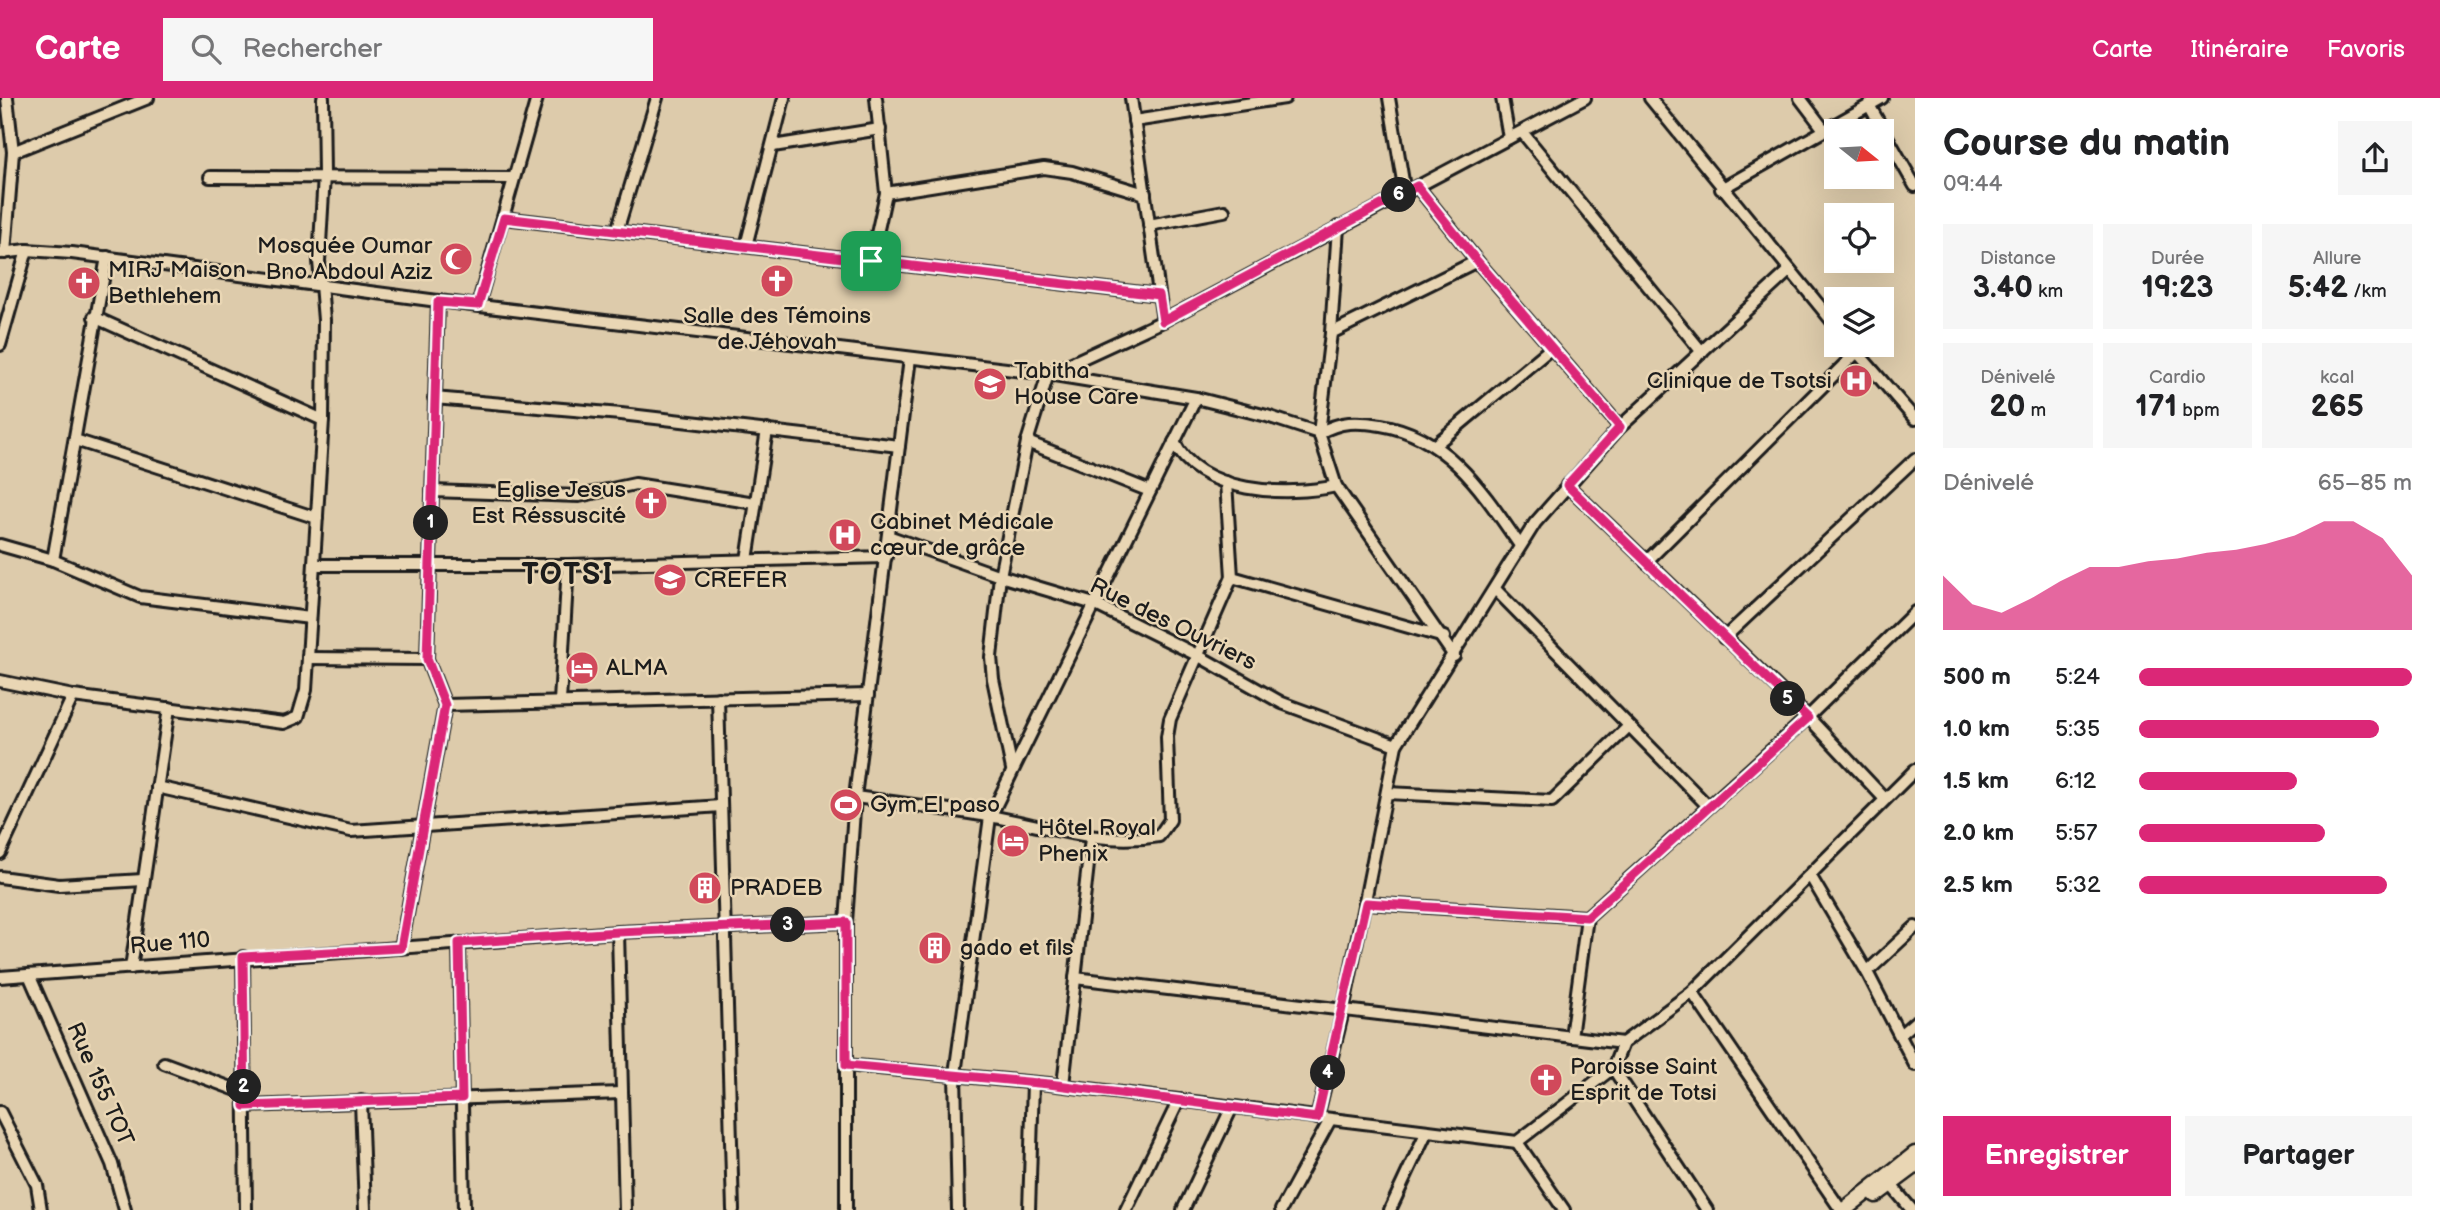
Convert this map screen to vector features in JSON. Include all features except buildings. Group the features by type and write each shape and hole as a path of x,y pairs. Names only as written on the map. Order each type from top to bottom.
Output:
{"main road":[{"path":"1855,1210 1915,1154"},
{"path":"1842,1210 1887,1180 1915,1166"}],"street":[{"path":"7,98 13,152 2,253 27,250 107,257 438,302 1048,374 1196,398 1267,416 1319,433 1343,422 1362,422 1404,430 1435,445 1476,484 1519,544"},
{"path":"13,152 148,98"},
{"path":"0,681 73,696 292,721 303,709 323,420 323,98"},
{"path":"478,305 537,98"},
{"path":"617,231 657,98"},
{"path":"746,246 785,98"},
{"path":"871,261 886,193 876,98"},
{"path":"1130,98 1163,321"},
{"path":"1134,121 1285,98"},
{"path":"1389,98 1405,192"},
{"path":"1502,98 1509,138"},
{"path":"1013,769 991,669 1000,576 1027,442 1048,374 1163,321 1585,98"},
{"path":"1650,98 1824,311"},
{"path":"1801,98 1824,130"},
{"path":"1845,119 1882,98"},
{"path":"1869,105 1915,186"},
{"path":"773,146 880,129"},
{"path":"1522,132 1702,352"},
{"path":"1721,188 1824,132"},
{"path":"886,193 1044,168 1072,172 1145,194"},
{"path":"211,177 324,175 513,178"},
{"path":"1417,186 1550,349 1620,427"},
{"path":"1149,225 1224,211"},
{"path":"504,218 1159,295"},
{"path":"1338,227 1331,333 1319,433 1336,486 1444,637 1454,656"},
{"path":"0,345 27,250"},
{"path":"53,560 94,317 107,257"},
{"path":"1331,333 1477,261"},
{"path":"1317,1118 1366,903 1396,745 1495,589 1519,544 1567,485 1620,427 1790,270"},
{"path":"401,948 445,705 427,659 438,302"},
{"path":"94,317 323,420"},
{"path":"1435,445 1550,349"},
{"path":"1646,562 1845,357"},
{"path":"1862,357 1915,419"},
{"path":"846,1210 846,922 855,797 910,358"},
{"path":"434,398 766,430 899,446"},
{"path":"958,1210 955,1074 990,817 1196,398"},
{"path":"747,560 766,430"},
{"path":"75,440 317,518"},
{"path":"1027,442 1150,491"},
{"path":"1174,442 1187,462 1226,482 1287,493 1307,493 1336,486"},
{"path":"1724,638 1915,459"},
{"path":"855,797 990,817 1091,838 1128,841 1159,836 1168,827 1170,719 1232,577 1226,482"},
{"path":"432,491 579,496 635,484 755,503"},
{"path":"1567,485 1808,718 1884,798"},
{"name":"Rue des Ouvriers","path":"888,536 1000,576 1094,604 1197,655 1282,703 1396,745"},
{"path":"0,545 53,560 140,597 310,618"},
{"path":"314,565 568,565 886,557"},
{"path":"560,701 568,565"},
{"path":"1232,577 1444,637"},
{"path":"1495,589 1708,806"},
{"path":"1571,1037 1587,917 1808,718 1915,612"},
{"path":"308,658 427,659"},
{"path":"445,705 868,695"},
{"path":"0,853 73,696"},
{"path":"718,698 733,1210"},
{"path":"131,968 169,708"},
{"path":"1387,793 1552,801 1629,726"},
{"path":"846,1065 1063,1086 1517,1142 1614,1068 1623,1043 1692,992 1811,877 1884,798 1915,770"},
{"path":"157,787 343,830 721,806"},
{"path":"1063,1086 1091,838"},
{"path":"0,877 59,885 143,880"},
{"path":"1811,877 1867,972 1915,1065"},
{"path":"1366,903 1587,917"},
{"name":"Rue 110","path":"0,977 30,977 243,957 618,932 846,922"},
{"path":"1867,972 1915,927"},
{"path":"618,932 625,1210"},
{"path":"459,943 464,1210"},
{"path":"243,957 246,1210"},
{"name":"Rue 155 TOT","path":"30,977 112,1164 125,1210"},
{"path":"1075,978 1623,1043"},
{"path":"1692,992 1842,1210"},
{"path":"1900,1035 1915,1022"},
{"path":"164,1063 244,1093"},
{"path":"1614,1068 1707,1210"},
{"path":"1029,1210 1033,1083"},
{"path":"245,1106 621,1093"},
{"path":"1126,1210 1179,1100"},
{"path":"360,1101 365,1210"},
{"path":"1183,1210 1232,1107"},
{"path":"0,1111 37,1185 41,1210"},
{"path":"1281,1210 1330,1120"},
{"path":"1390,1210 1427,1131"},
{"path":"1517,1142 1564,1210"},
{"path":"1887,1180 1912,1210"}],"place":[{"name":"Mosquée Oumar Bno Abdoul Aziz","path":"456,259"},
{"name":"Salle des Témoins de Jéhovah","path":"777,281"},
{"name":"MIRJ Maison Bethlehem","path":"84,283"},
{"name":"Clinique de Tsotsi","path":"1856,381"},
{"name":"Tabitha House Care","path":"990,384"},
{"name":"Eglise Jesus Est Réssuscité","path":"651,503"},
{"name":"Cabinet Médicale cœur de grâce","path":"845,535"},
{"name":"CREFER","path":"670,580"},
{"name":"ALMA","path":"582,668"},
{"name":"Gym El paso","path":"846,805"},
{"name":"Hôtel Royal Phenix","path":"1013,841"},
{"name":"PRADEB","path":"705,888"},
{"name":"gado et fils","path":"935,948"},
{"name":"Paroisse Saint Esprit de Totsi","path":"1546,1080"}],"district":[{"name":"TOTSI","path":"568,575"}],"route":[{"path":"1417,186 1550,349 1620,427 1567,485 1808,718 1587,917 1366,903 1317,1118 1049,1084 846,1065 846,922 618,932 459,943 462,1098 245,1106 243,957 401,948 445,705 427,659 438,302 478,305 504,218 871,261 1159,295 1163,321 1417,186"}]}
